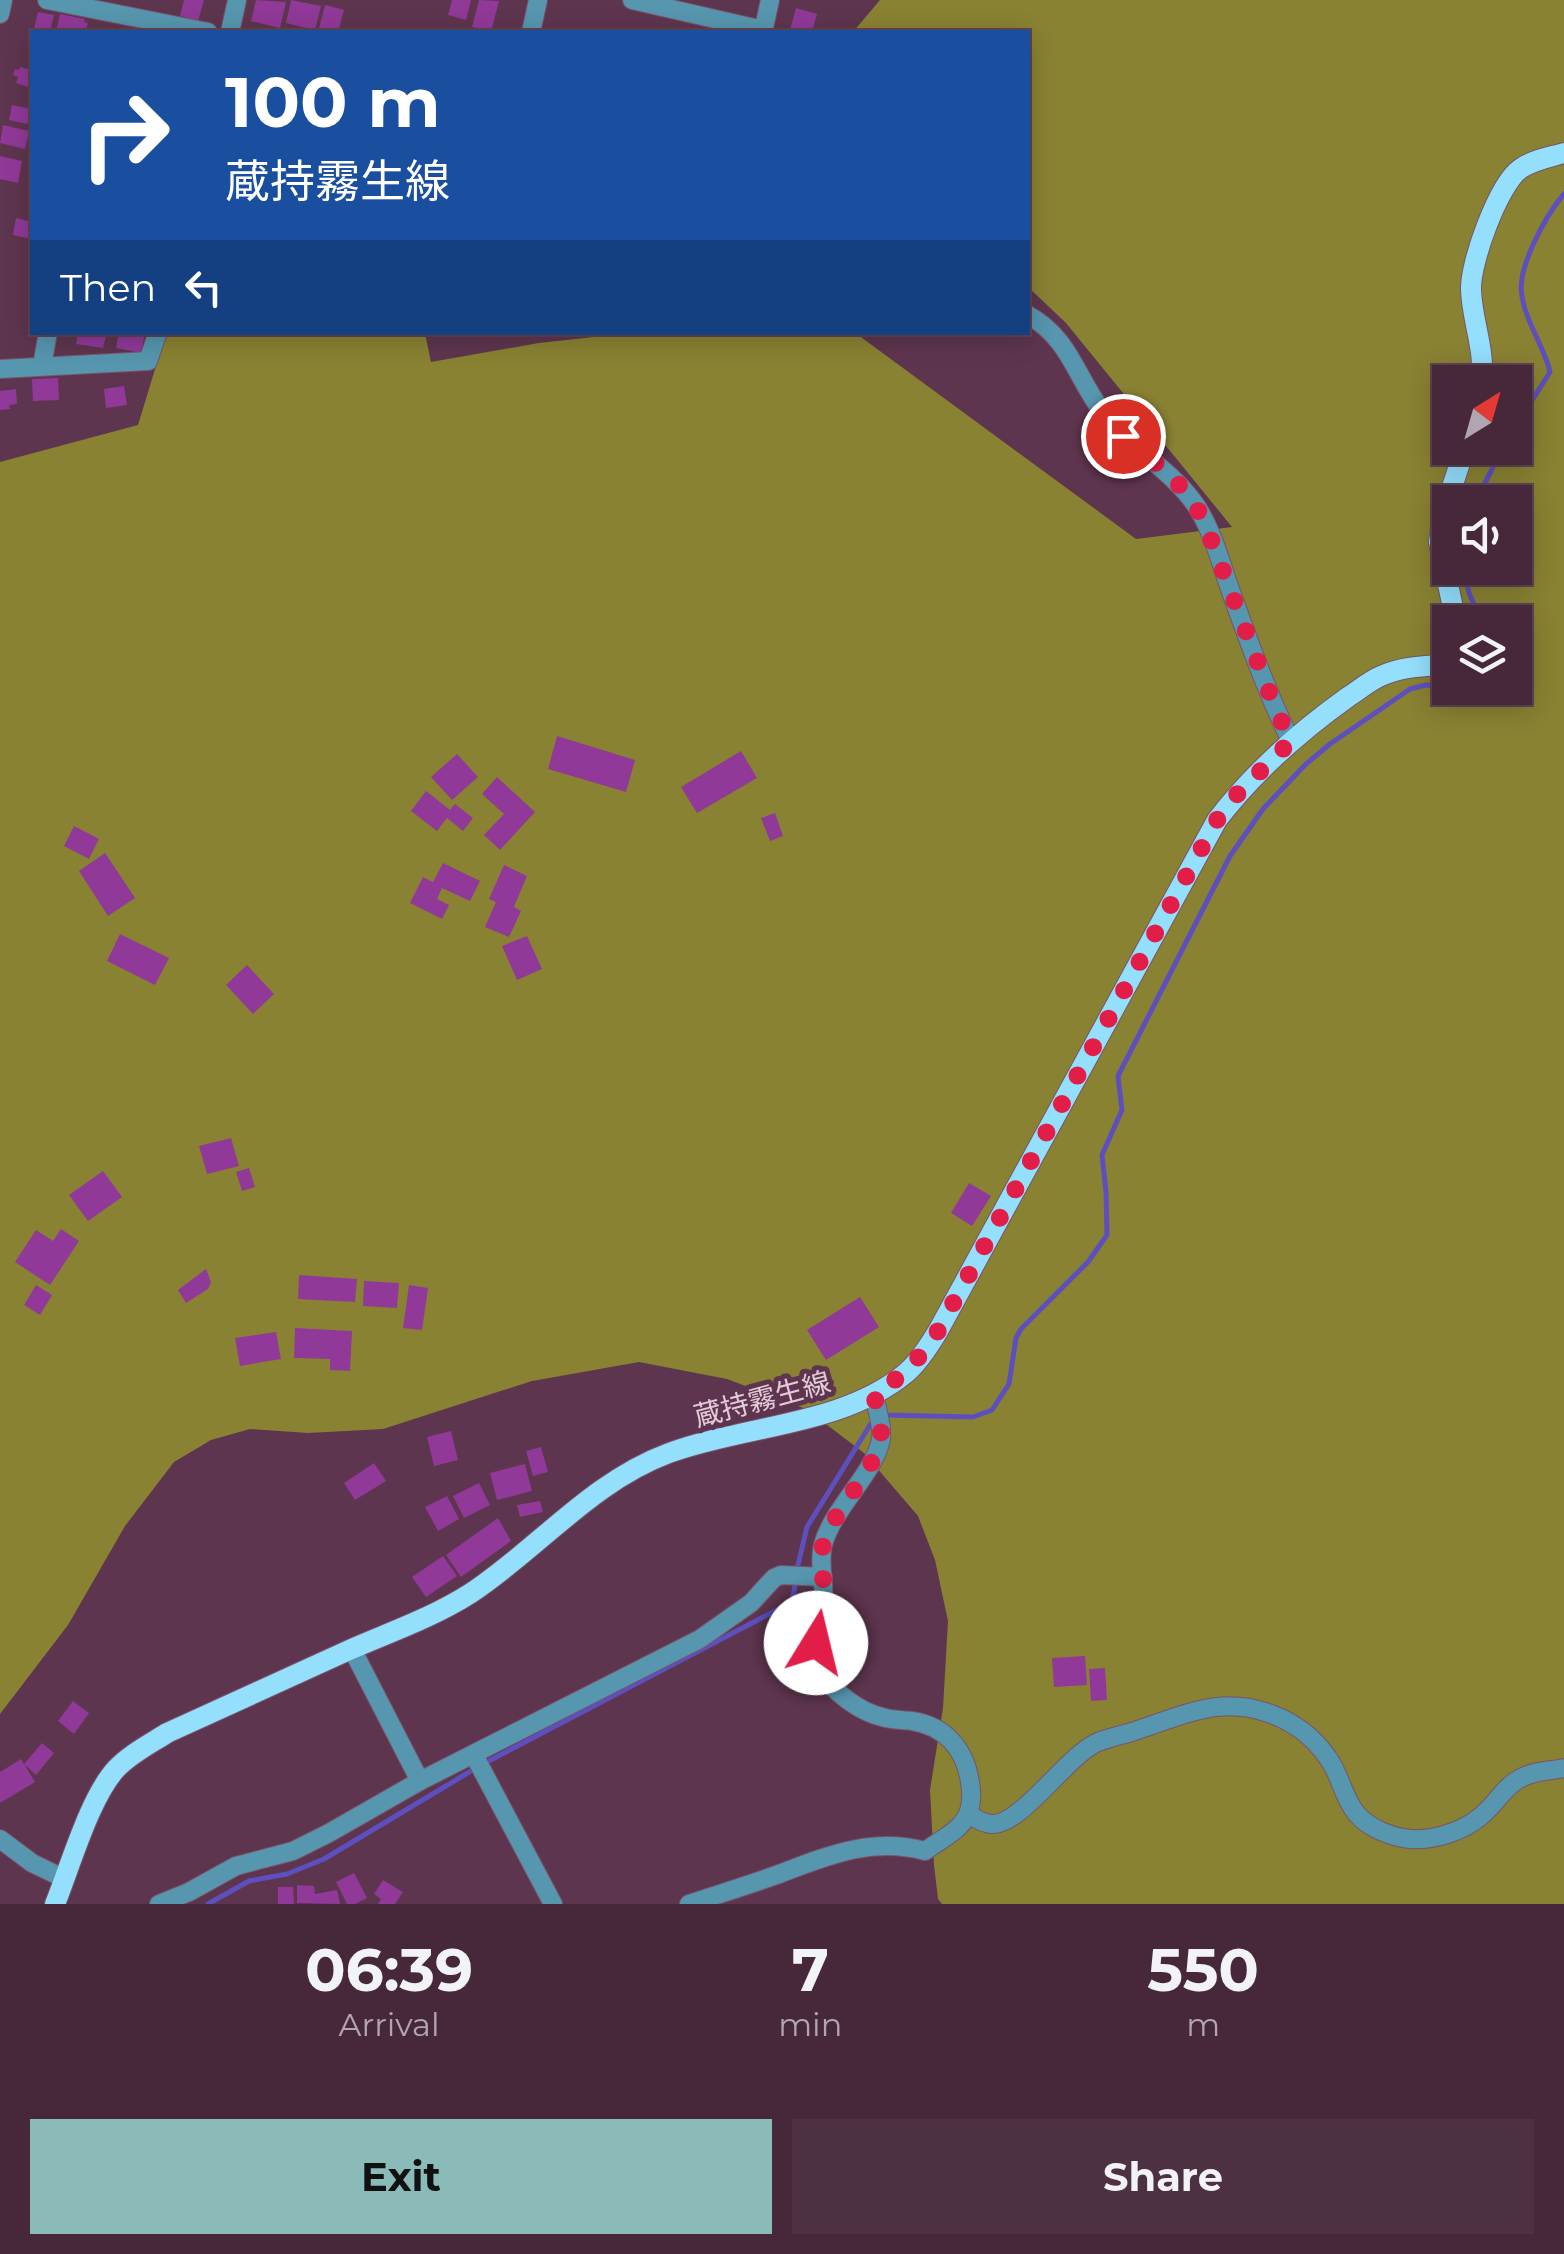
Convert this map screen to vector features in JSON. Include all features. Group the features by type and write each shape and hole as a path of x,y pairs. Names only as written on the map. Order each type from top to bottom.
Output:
{"main road":[{"path":"1481,365 1471,290 1474,264 1495,208 1509,180 1522,167 1564,152"},
{"path":"1453,605 1440,542 1442,514 1459,465"},
{"name":"蔵持霧生線","path":"55,1904 107,1780 118,1766 168,1734 420,1622 458,1601 606,1485 666,1454 875,1400 908,1371 938,1331 1217,820 1239,792 1291,741 1370,681 1384,674 1432,665"}],"street":[{"path":"0,14 3,0"},
{"path":"47,0 198,30"},
{"path":"230,30 237,0"},
{"path":"532,30 538,0"},
{"path":"632,0 759,30"},
{"path":"763,30 770,0"},
{"path":"108,30 111,13"},
{"path":"1030,316 1060,340 1113,425 1174,478 1195,504 1291,741"},
{"path":"42,366 47,335"},
{"path":"0,369 148,361 157,335"},
{"path":"688,1904 852,1849 900,1845 926,1852 970,1815 970,1776 954,1742 922,1724 870,1714 841,1694 822,1673 816,1643 824,1598 816,1577 824,1543 876,1452 882,1433 875,1400"},
{"path":"159,1904 236,1866 293,1851 420,1781 479,1763 700,1639 750,1604 774,1578 788,1574 816,1577"},
{"path":"352,1649 420,1781"},
{"path":"970,1815 990,1824 1002,1823 1098,1742 1202,1709 1228,1706 1280,1716 1314,1741 1329,1758 1356,1813 1383,1833 1412,1839 1449,1833 1480,1818 1516,1780 1564,1768"},
{"path":"479,1763 553,1904"},
{"path":"0,1839 32,1864 65,1879"}],"shaded area":[{"path":"880,0 1564,0 1564,1904 942,1904 934,1865 930,1790 943,1708 948,1621 935,1560 918,1516 864,1453 806,1409 727,1379 639,1362 532,1381 383,1429 308,1433 250,1429 211,1440 174,1462 125,1526 68,1625 0,1714 0,462 138,425 165,335 425,335 431,362 612,335 858,335 1136,539 1232,527 1066,323 1030,289 1030,30 855,30"}],"building":[{"path":"184,0 204,0 198,21 180,16"},
{"path":"256,0 286,2 280,28 251,21"},
{"path":"291,0 321,6 315,30 286,23"},
{"path":"452,0 471,0 466,20 448,15"},
{"path":"479,0 499,1 492,30 472,27"},
{"path":"325,5 344,10 339,30 319,30"},
{"path":"796,8 817,14 813,30 790,30"},
{"path":"38,12 54,15 50,30 34,29"},
{"path":"60,14 88,23 83,30 56,30"},
{"path":"15,69 30,70 30,87 16,83 18,77 13,75"},
{"path":"12,105 30,109 27,124 9,120"},
{"path":"3,125 29,131 25,149 0,143"},
{"path":"0,156 22,161 18,183 0,179"},
{"path":"16,218 30,222 30,239 13,235"},
{"path":"78,335 106,335 103,348 76,344"},
{"path":"118,335 144,335 141,353 116,348"},
{"path":"58,378 59,400 33,401 32,379"},
{"path":"124,386 127,405 106,408 104,389"},
{"path":"16,389 17,404 0,410 0,391"},
{"path":"557,736 635,760 626,792 548,769"},
{"path":"741,751 757,778 697,813 681,787"},
{"path":"457,754 478,777 452,800 431,777"},
{"path":"497,777 535,812 500,850 484,835 504,814 482,794"},
{"path":"426,791 450,810 455,804 473,818 463,831 447,818 437,831 411,811"},
{"path":"775,813 783,836 770,841 761,818"},
{"path":"74,826 99,839 89,859 64,846"},
{"path":"105,853 135,898 108,916 79,871"},
{"path":"443,863 480,881 470,901 442,888 437,899 449,905 442,919 410,903 423,877 433,882"},
{"path":"504,865 527,876 514,907 521,911 509,937 485,927 496,902 489,899"},
{"path":"120,934 169,958 155,985 107,961"},
{"path":"527,936 542,969 517,980 502,946"},
{"path":"247,965 274,994 253,1014 226,985"},
{"path":"231,1138 239,1166 207,1174 199,1146"},
{"path":"249,1168 255,1187 242,1191 236,1172"},
{"path":"103,1171 122,1197 88,1221 69,1195"},
{"path":"969,1183 991,1196 972,1226 951,1213"},
{"path":"61,1229 79,1241 50,1285 15,1262 36,1230 53,1241"},
{"path":"206,1269 211,1282 208,1289 186,1303 178,1290"},
{"path":"299,1275 357,1279 355,1302 298,1299"},
{"path":"364,1281 399,1283 397,1308 363,1306"},
{"path":"36,1285 52,1295 40,1315 24,1305"},
{"path":"409,1285 428,1288 422,1330 403,1328"},
{"path":"860,1297 879,1327 826,1360 807,1330"},
{"path":"295,1328 352,1331 350,1371 330,1370 330,1359 294,1358"},
{"path":"276,1332 281,1359 240,1366 235,1338"},
{"path":"451,1431 458,1460 434,1466 427,1437"},
{"path":"541,1447 548,1472 533,1476 526,1451"},
{"path":"374,1463 386,1481 355,1500 344,1483"},
{"path":"525,1464 532,1491 497,1500 490,1473"},
{"path":"479,1483 490,1505 464,1518 453,1496"},
{"path":"447,1496 459,1519 438,1531 425,1507"},
{"path":"540,1501 543,1512 520,1517 517,1505"},
{"path":"498,1518 511,1541 461,1577 446,1555"},
{"path":"443,1556 457,1576 426,1597 412,1577"},
{"path":"1085,1656 1087,1685 1054,1687 1052,1658"},
{"path":"1105,1668 1107,1700 1091,1701 1089,1669"},
{"path":"73,1701 89,1713 74,1734 58,1721"},
{"path":"42,1743 54,1753 36,1775 24,1764"},
{"path":"21,1759 35,1782 0,1803 0,1772"},
{"path":"354,1873 367,1898 347,1904 336,1882"},
{"path":"383,1880 403,1892 395,1904 378,1904 381,1899 374,1894"},
{"path":"297,1885 314,1886 315,1894 337,1890 340,1904 297,1903"},
{"path":"278,1887 293,1887 294,1904 278,1904"}],"waterway":[{"path":"1532,400 1550,372 1524,306 1523,272 1541,228 1564,194"},
{"path":"1484,485 1494,465"},
{"path":"1467,585 1475,605"},
{"path":"884,1415 973,1417 992,1410 1009,1384 1021,1329 1088,1262 1107,1235 1102,1155 1122,1110 1118,1076 1230,856 1263,809 1306,764 1410,689 1432,686"},
{"path":"797,1569 807,1527 875,1422"},
{"path":"485,1763 792,1602 796,1580"},
{"path":"208,1904 249,1881 287,1874 324,1859 476,1768"}],"route":[{"path":"816,1643 824,1598 824,1543 880,1442 882,1433 874,1394 908,1371 926,1350 1217,820 1239,792 1291,741 1202,516 1174,478 1123,436"}]}
